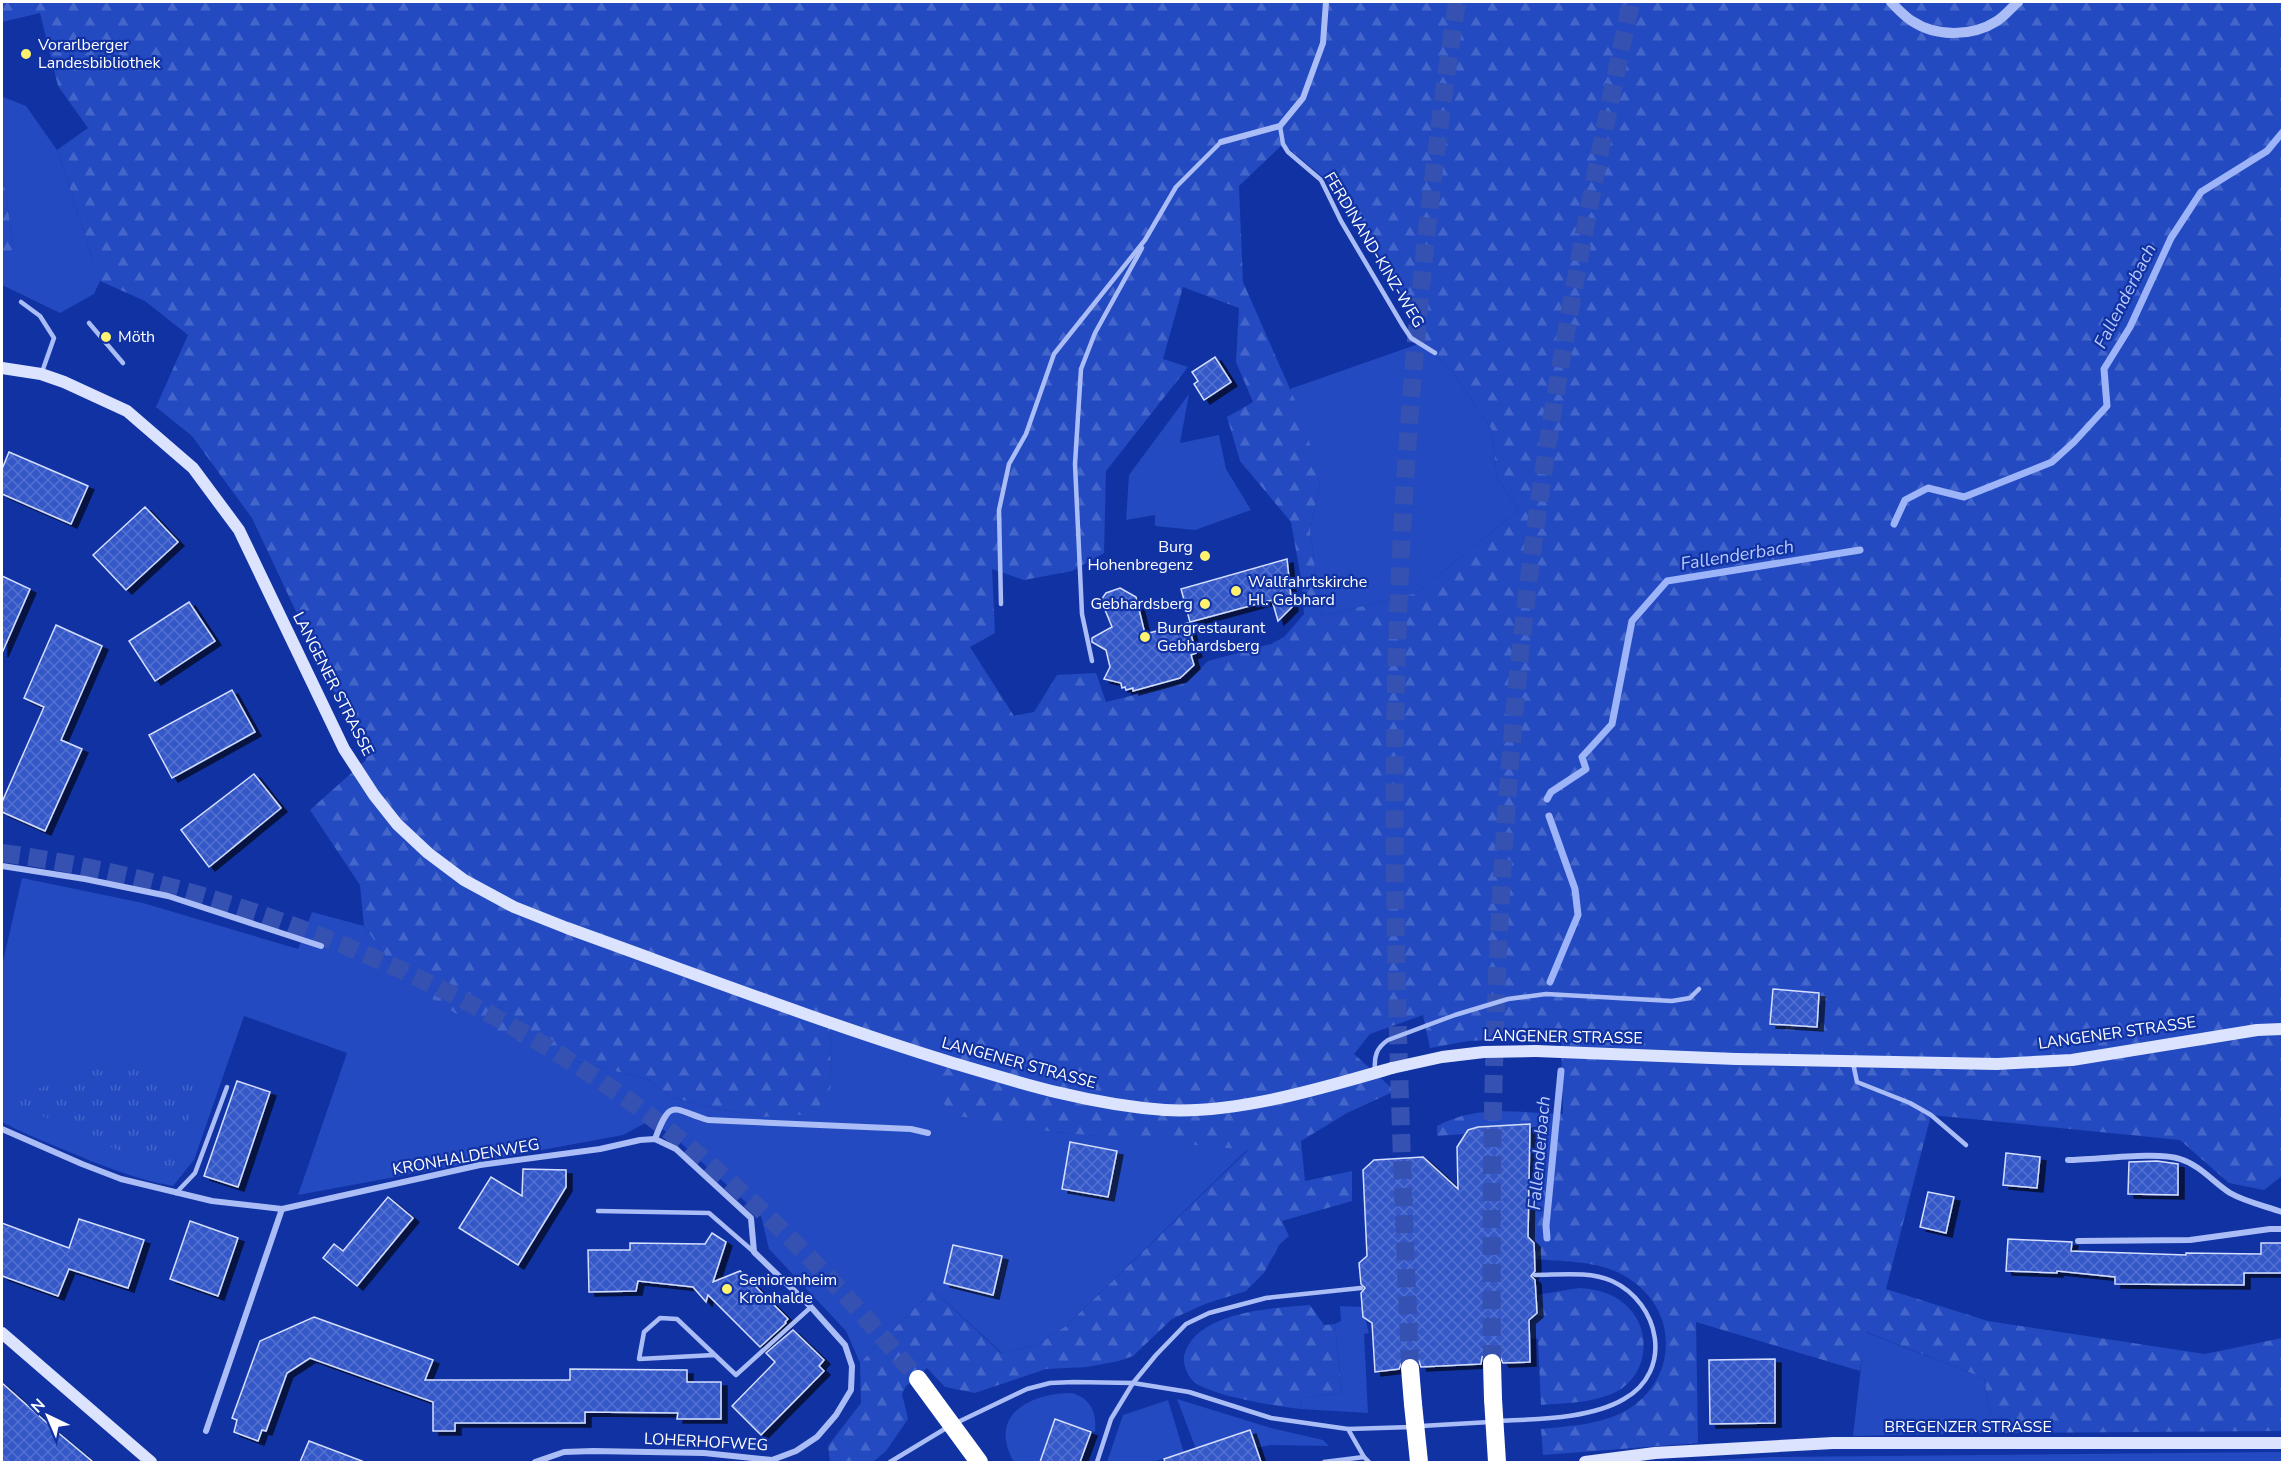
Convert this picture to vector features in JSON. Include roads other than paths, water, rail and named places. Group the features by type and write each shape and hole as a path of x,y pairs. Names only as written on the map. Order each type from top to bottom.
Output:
{"highway":[{"path":"1492,1363 1497,1462"},
{"path":"1410,1368 1419,1462"},
{"path":"918,1379 953,1425 975,1459"}],"main road":[{"name":"LANGENER STRASSE","path":"2,368 64,382 127,411 193,468 239,530 344,749 374,795 397,824 464,880 514,907 567,928 898,1046 1083,1100 1167,1110 1238,1105 1285,1096 1442,1057 1484,1052 1536,1051 1736,1059 1997,1064 2072,1060 2257,1030 2283,1029"},
{"path":"2,1333 152,1462"},
{"name":"BREGENZER STRASSE","path":"1585,1462 1655,1453 1833,1443 2283,1443"}],"street":[{"path":"1221,141 1280,126 1303,98 1323,43 1326,2"},
{"path":"1891,2 1910,20 1930,31 1958,33 1979,30 1999,20 2018,2"},
{"path":"2,866 85,879 168,896 321,946"},
{"path":"754,1252 751,1218 676,1149 655,1139 671,1109 678,1108 708,1120 911,1129 928,1133"},
{"name":"KRONHALDENWEG","path":"2,1129 121,1179 212,1201 282,1209 480,1165 600,1149 655,1139"},
{"path":"2068,1160 2148,1156 2178,1158 2194,1164 2243,1200 2283,1212"},
{"path":"206,1431 282,1209"},
{"path":"2078,1241 2190,1240 2283,1229"},
{"name":"LOHERHOFWEG","path":"535,1462 564,1452 593,1451 704,1453 772,1460 796,1451 817,1437 836,1415 851,1390 852,1366 845,1345 811,1307 754,1252"}],"lane":[{"name":"FERDINAND-KINZ-WEG","path":"1280,126 1283,144 1288,152 1321,180 1341,221 1403,326 1412,338 1435,353"},
{"path":"1092,661 1082,614 1075,464 1081,369 1095,333 1176,187 1221,141"},
{"path":"1001,604 999,510 1009,464 1026,434 1054,354 1146,240"},
{"path":"21,302 40,316 54,338 41,375"},
{"path":"89,323 123,363"},
{"path":"1376,1073 1375,1054 1388,1040 1455,1015 1508,999 1546,994 1672,1001 1690,998 1699,988"},
{"path":"1853,1060 1857,1082 1931,1114 1966,1144"},
{"path":"176,1193 195,1173 227,1087"},
{"name":"LOHERHOFWEG","path":"598,1211 709,1214 754,1252"},
{"path":"890,1462 953,1425 1027,1389 1050,1383 1133,1383 1189,1392 1271,1418 1372,1429 1536,1419 1594,1411 1626,1399 1639,1389 1648,1376 1655,1348 1652,1323 1640,1301 1622,1287 1595,1276 1535,1275"},
{"path":"1097,1462 1111,1419 1133,1383 1186,1324 1209,1313 1266,1298 1361,1288"},
{"path":"714,1354 639,1359 644,1332 660,1318 677,1319 714,1354 736,1376 811,1307"},
{"path":"1348,1428 1369,1462"},
{"path":"1324,1462 1364,1457"}],"waterway":[{"name":"Fallenderbach","path":"1894,524 1905,500 1928,488 1964,497 2052,462 2074,442 2107,406 2104,369 2130,327 2171,238 2201,192 2267,151 2282,133"},
{"name":"Fallenderbach","path":"1547,799 1551,792 1586,769 1582,757 1612,724 1632,621 1667,581 1860,550"},
{"name":"Fallenderbach","path":"1549,816 1575,889 1578,915 1550,982"},
{"name":"Fallenderbach","path":"1547,1238 1546,1226 1561,1071"}],"tunnel":[{"path":"1410,1368 1396,938 1396,680 1403,510 1416,340 1434,171 1457,2"},
{"path":"1492,1363 1492,1204 1497,966 1513,729 1522,637 1533,546 1561,364 1594,182 1631,2"},
{"path":"2,853 84,867 166,886 247,910 327,939 406,972 482,1010 555,1052 624,1097 705,1160 816,1265 918,1379"}],"place":[{"name":"Vorarlberger Landesbibliothek","path":"26,54"},
{"name":"Möth","path":"106,337"},
{"name":"Burg Hohenbregenz","path":"1205,556"},
{"name":"Wallfahrtskirche Hl. Gebhard","path":"1236,591"},
{"name":"Gebhardsberg","path":"1205,604"},
{"name":"Burgrestaurant Gebhardsberg","path":"1145,637"},
{"name":"Seniorenheim Kronhalde","path":"727,1289"}]}
